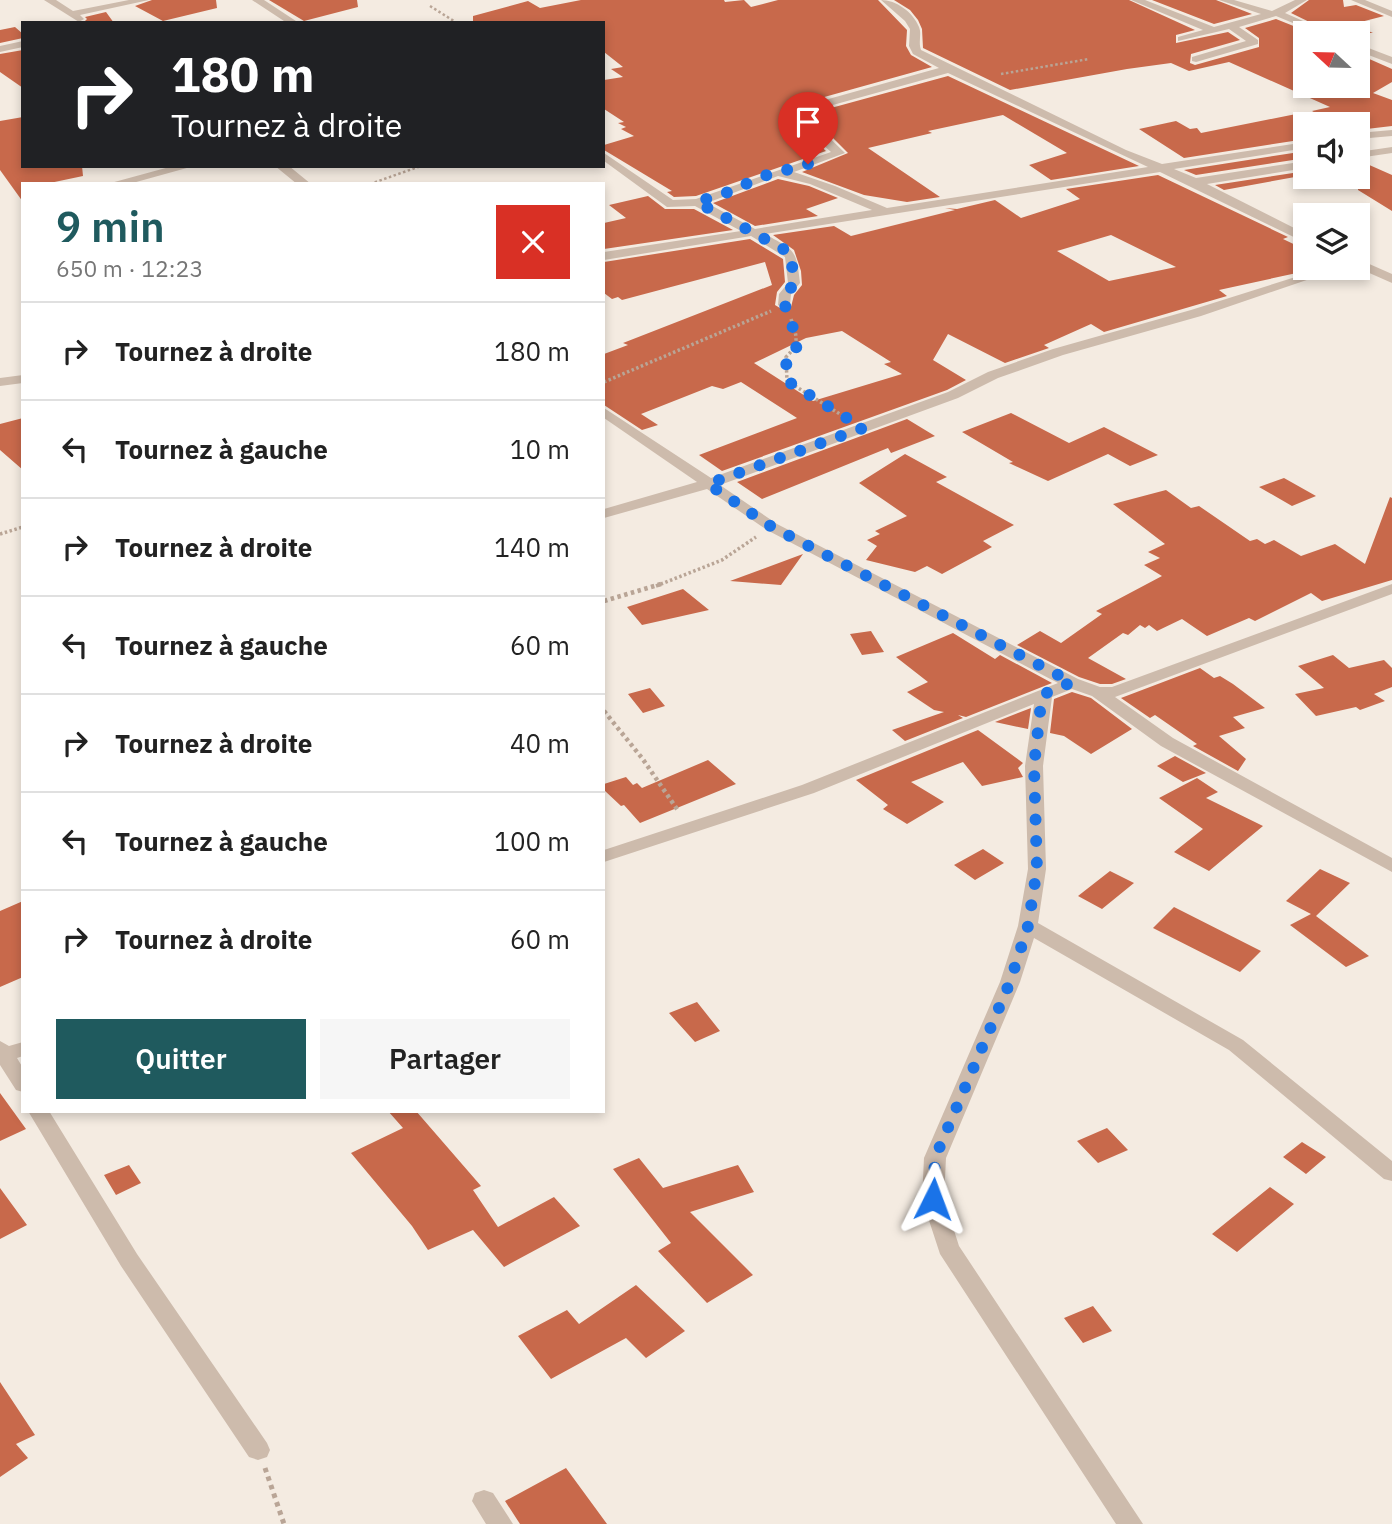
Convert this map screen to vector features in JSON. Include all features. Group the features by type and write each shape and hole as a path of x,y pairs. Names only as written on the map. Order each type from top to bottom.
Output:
{"street":[{"path":"50,0 82,21"},
{"path":"71,14 144,0"},
{"path":"257,0 292,21"},
{"path":"886,0 909,19 915,29 914,46 917,52 972,81 1195,182 1293,232"},
{"path":"1136,0 1212,30"},
{"path":"1224,0 1294,21"},
{"path":"1182,39 1274,13 1302,0"},
{"path":"1356,0 1392,14"},
{"path":"1196,59 1254,42 1231,26"},
{"path":"0,49 21,44"},
{"path":"1370,52 1392,61"},
{"path":"605,157 664,201 671,204 697,202 732,191 760,177 838,153 807,125 797,111 949,69"},
{"path":"1370,135 1392,132"},
{"path":"605,256 1293,147"},
{"path":"1370,153 1392,150"},
{"path":"1195,182 1293,166"},
{"path":"121,182 180,168"},
{"path":"284,168 302,182"},
{"path":"782,172 830,188 886,212"},
{"path":"697,202 791,256 794,283 785,294 784,305"},
{"path":"1370,269 1392,279"},
{"path":"605,514 708,484 953,395 993,374 1058,352 1196,313 1299,280"},
{"path":"0,382 21,379"},
{"path":"605,413 772,527 1072,682 1098,692 1167,742 1392,866"},
{"path":"1098,692 1114,692 1392,589"},
{"path":"605,856 808,789 1072,682"},
{"path":"1044,694 1034,766 1037,869 1028,926 1010,982 935,1158 933,1199 948,1248 1130,1524"},
{"path":"1028,926 1236,1045 1392,1173"},
{"path":"7,1052 21,1082"},
{"path":"39,1113 129,1261 258,1450"},
{"path":"484,1501 500,1524"}],"path":[{"path":"430,6 454,21"},
{"path":"972,81 1025,68 1089,59"},
{"path":"376,182 415,168"},
{"path":"605,382 784,305 798,342 796,348 786,357 787,381 863,428"},
{"path":"605,601 710,567 734,555 772,527"},
{"path":"0,534 21,528"},
{"path":"605,712 642,758 689,828"},
{"path":"258,1450 284,1524"}],"building":[{"path":"152,0 216,0 217,8 163,21 135,6"},
{"path":"269,0 357,0 358,7 304,21"},
{"path":"581,0 744,0 751,7 778,0 878,0 907,30 906,46 911,55 932,67 792,106 790,112 801,128 826,151 696,196 674,197 667,192 672,191 605,151 605,145 634,136 621,129 626,127 618,123 624,122 605,110 605,80 623,77 611,69 623,67 605,53 605,21 473,21 473,16 528,1 540,8"},
{"path":"894,0 1129,0 1195,30 1176,35 1176,43 1228,32 1240,40 1191,54 1190,63 1195,65 1259,47 1259,38 1245,28 1276,19 1293,26 1293,91 1229,62 1189,71 1171,63 1010,90 923,48 922,29 910,10"},
{"path":"1152,0 1216,0 1252,14 1214,24"},
{"path":"1309,0 1343,0 1344,7 1356,5 1384,16 1365,21 1307,21 1291,13"},
{"path":"106,12 113,21 85,21 85,17"},
{"path":"15,27 21,32 21,38 0,43 0,30"},
{"path":"21,50 21,87 0,72 0,54"},
{"path":"1370,59 1392,69 1392,82 1373,93 1392,100 1392,126 1370,129 1370,112 1312,111 1330,107 1310,98 1370,98"},
{"path":"948,76 1139,166 1051,180 1029,165 1067,153 1003,115 928,131 932,133 868,148 940,197 907,202 864,195 802,172 848,153 809,114"},
{"path":"1293,115 1293,141 1184,158 1139,129 1176,121 1190,129 1197,128 1201,133"},
{"path":"21,117 21,168 82,168 83,176 54,182 21,182 21,199 0,170 0,121"},
{"path":"1293,153 1293,160 1196,175 1184,170"},
{"path":"1370,165 1392,175 1392,211 1358,190 1370,189"},
{"path":"1293,173 1293,177 1224,190 1215,185"},
{"path":"1158,175 1288,237 1283,239 1293,244 1293,274 1219,290 1227,296 1104,332 1091,324 1044,345 1049,348 1005,363 948,334 933,360 966,380 947,390 722,471 699,455 797,418 741,382 723,389 712,386 641,414 658,425 642,430 605,406 605,354 628,345 623,343 772,285 765,262 622,300 618,297 612,299 605,294 605,262 750,239 783,259 785,282 777,292 775,305 785,311 791,307 794,295 802,285 801,271 794,250 773,235 834,226 851,236 955,210 945,208 957,209 995,200 1021,218 1080,199 1066,189","holes":["1111,235 1176,267 1109,281 1057,251","842,331 891,362 884,364 902,374 813,401 754,363 806,338"]},
{"path":"778,179 809,186 838,198 806,209 818,216 755,226 713,203"},
{"path":"648,196 665,209 694,209 733,230 605,249 605,223 626,218 609,205"},
{"path":"1011,413 1069,443 1104,427 1158,455 1130,466 1108,454 1048,481 1009,463 1013,462 962,432"},
{"path":"21,419 21,468 0,450 0,424"},
{"path":"907,419 935,436 891,453 888,448 762,499 737,482"},
{"path":"905,454 947,477 936,482 1014,525 983,541 992,547 942,574 927,566 915,572 866,560 877,546 867,540 880,534 875,531 907,516 859,483"},
{"path":"1284,478 1316,496 1292,506 1259,487"},
{"path":"1166,490 1191,508 1199,506 1250,541 1257,539 1265,544 1274,540 1301,556 1335,544 1365,564 1390,497 1392,580 1322,601 1311,593 1255,621 1249,618 1207,636 1182,619 1157,631 1149,625 1145,628 1140,625 1128,635 1123,633 1088,658 1126,679 1112,684 1100,684 1079,677 1017,645 1040,631 1061,643 1102,614 1096,611 1162,576 1144,565 1160,558 1148,552 1165,544 1113,504"},
{"path":"803,554 781,585 730,581"},
{"path":"683,589 709,610 642,625 627,607"},
{"path":"871,631 884,652 862,655 850,634"},
{"path":"953,633 995,659 1000,655 1052,683 966,717 958,715 963,718 905,741 892,730 944,712 934,710 907,692 928,682 896,657"},
{"path":"1333,655 1349,668 1384,660 1392,668 1392,687 1374,694 1385,701 1360,710 1356,707 1316,716 1295,694 1324,688 1298,666"},
{"path":"1200,668 1214,678 1220,676 1233,684 1265,708 1233,717 1245,728 1219,736 1246,759 1238,771 1193,746 1197,744 1155,715 1150,718 1121,698"},
{"path":"650,688 665,706 643,713 628,694"},
{"path":"1072,692 1091,698 1132,729 1091,754 1064,736 1050,733 1054,699"},
{"path":"1031,708 1028,729 995,722"},
{"path":"978,730 1023,763 1018,768 1023,777 982,786 963,762 911,782 944,802 907,824 883,809 888,805 856,780"},
{"path":"1175,756 1206,773 1183,782 1157,766"},
{"path":"708,760 736,784 640,823 624,805 621,806 605,791 605,784 626,777 633,785 637,783 642,788"},
{"path":"1197,778 1218,792 1206,798 1263,826 1209,871 1174,852 1203,829 1159,798"},
{"path":"983,849 1004,863 975,880 954,865"},
{"path":"1320,869 1350,883 1316,916 1369,956 1346,967 1290,925 1311,914 1286,901"},
{"path":"1110,871 1134,883 1102,909 1078,896"},
{"path":"21,902 21,978 0,987 0,911"},
{"path":"1174,907 1261,951 1240,972 1153,928"},
{"path":"697,1002 720,1031 695,1042 669,1013"},
{"path":"0,1093 26,1129 0,1141"},
{"path":"390,1113 418,1113 481,1186 473,1190 498,1227 554,1197 580,1226 504,1267 473,1230 428,1250 412,1226 351,1153 403,1128"},
{"path":"1107,1128 1128,1150 1098,1163 1077,1141"},
{"path":"1302,1142 1326,1157 1306,1174 1283,1157"},
{"path":"639,1158 663,1188 738,1165 754,1192 690,1212 753,1275 707,1303 658,1251 671,1243 613,1169"},
{"path":"129,1165 141,1183 116,1195 104,1175"},
{"path":"1270,1187 1294,1204 1237,1252 1212,1234"},
{"path":"0,1188 27,1225 0,1239"},
{"path":"636,1285 685,1331 646,1358 626,1338 551,1379 518,1336 567,1310 579,1324"},
{"path":"1093,1306 1112,1331 1083,1343 1064,1318"},
{"path":"0,1382 35,1435 16,1444 28,1458 0,1477"},
{"path":"566,1468 607,1524 520,1524 505,1501"}],"route":[{"path":"808,164 760,177 717,197 697,202 785,250 791,256 794,283 783,300 798,342 784,364 787,381 863,428 708,484 772,527 1072,682 1044,694 1041,703 1034,766 1037,869 1028,926 1010,982 971,1068 935,1158 933,1199"}]}
